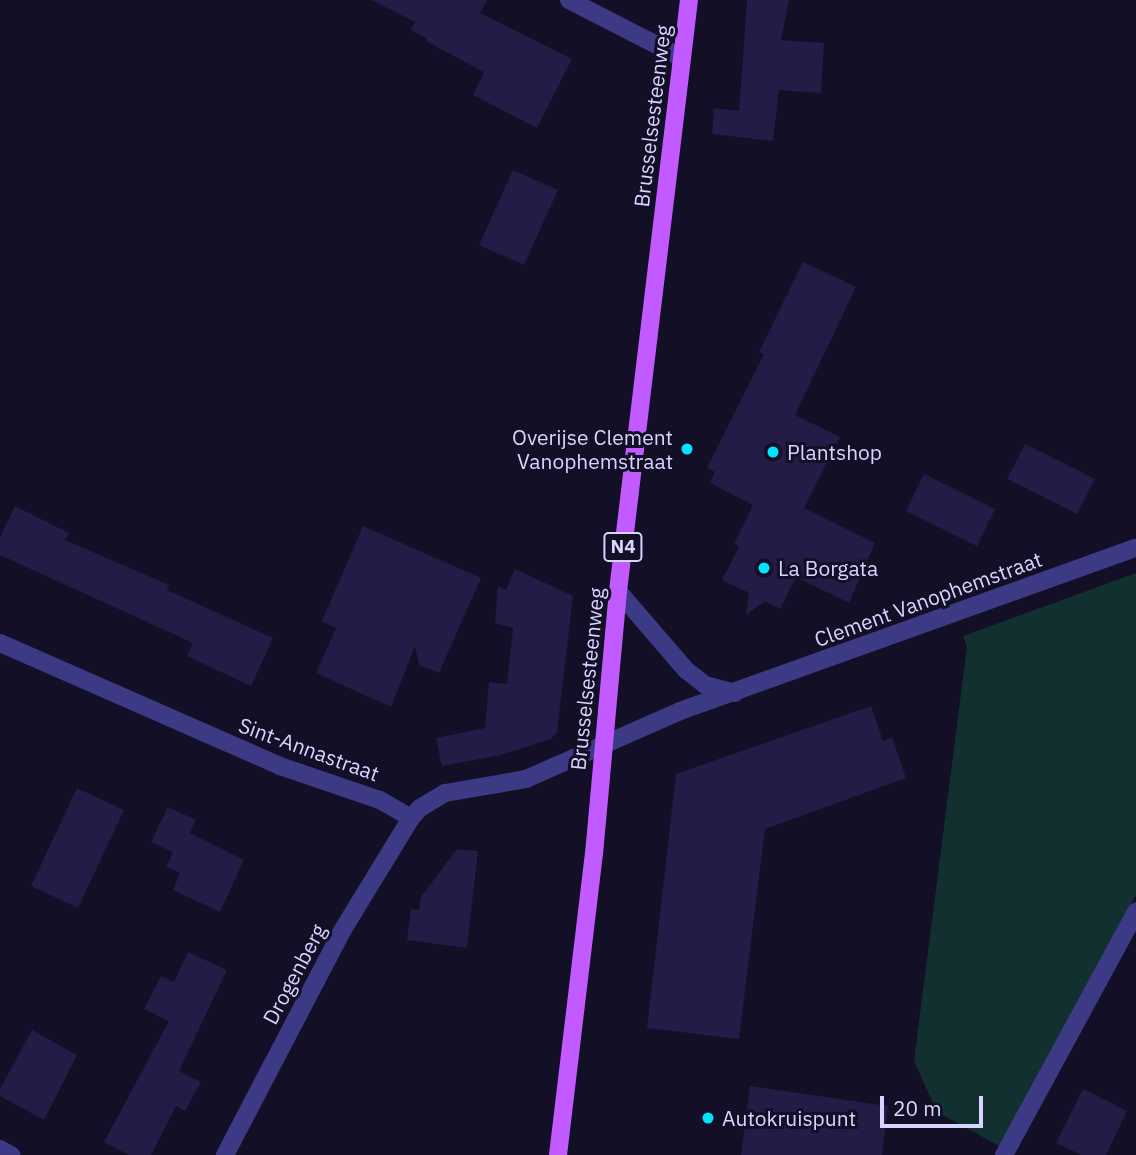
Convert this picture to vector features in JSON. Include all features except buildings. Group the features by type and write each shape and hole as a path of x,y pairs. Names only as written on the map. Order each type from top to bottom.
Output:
{"main road":[{"name":"Brusselsesteenweg","path":"558,1155 594,854 618,591 689,0"}],"street":[{"path":"569,0 682,58"},
{"name":"Clement Vanophemstraat","path":"602,748 680,711 1136,548"},
{"path":"618,591 686,670 705,685 735,693"},
{"name":"Sint-Annastraat","path":"0,643 280,766 380,800 411,818"},
{"path":"411,818 420,808 445,793 526,779 602,748"},
{"name":"Drogenberg","path":"225,1155 342,931 411,818"},
{"path":"1004,1155 1136,912"},
{"path":"0,1149 11,1155"}],"green space":[{"path":"1136,573 1136,895 1001,1147 937,1112 914,1061 967,647 963,636"}],"place":[{"name":"Overijse Clement Vanophemstraat","path":"687,449"},
{"name":"Plantshop","path":"773,452"},
{"name":"La Borgata","path":"764,568"},
{"name":"Autokruispunt","path":"708,1118"}]}
